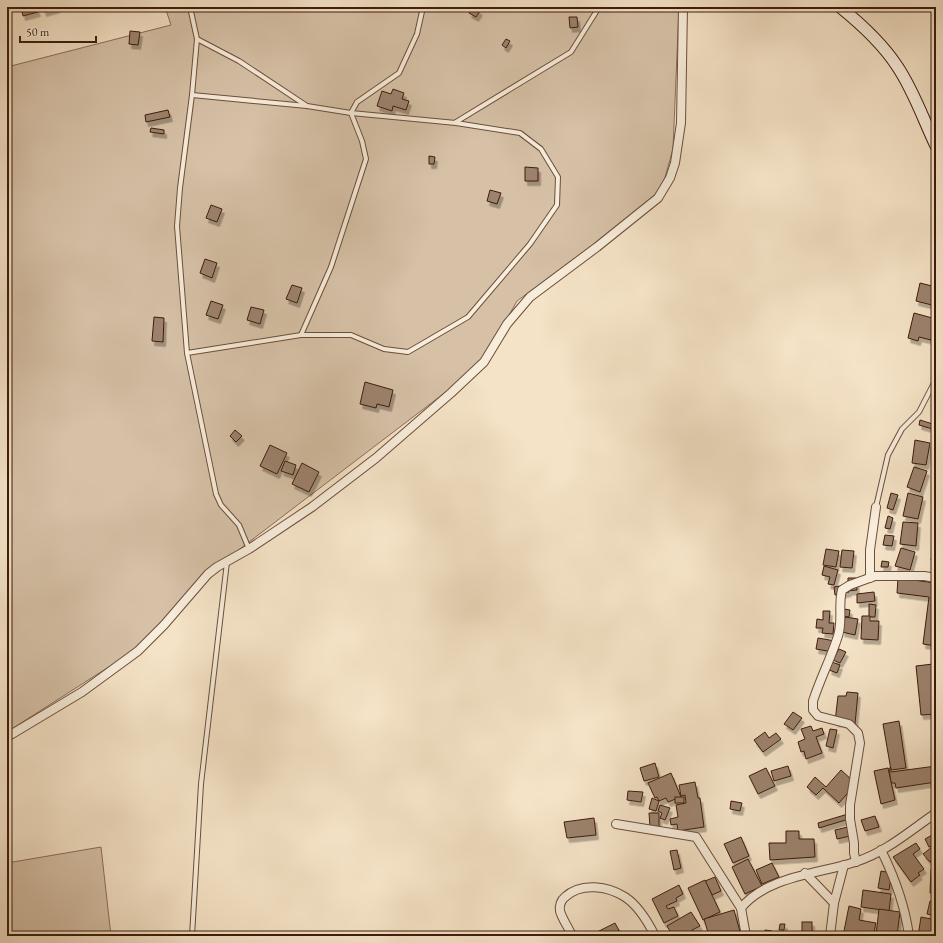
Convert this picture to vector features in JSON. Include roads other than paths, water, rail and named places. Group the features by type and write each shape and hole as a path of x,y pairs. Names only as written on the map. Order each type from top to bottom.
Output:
{"main road":[{"path":"840,7 867,31 897,65 914,97 936,146"}],"street":[{"path":"7,737 82,692 138,651 164,625 208,574 312,507 376,458 452,393 484,362 507,324 530,296 603,242 658,198 670,178 676,163 680,123 683,7"},
{"path":"870,578 870,550 876,507"},
{"path":"856,862 850,819 850,805 860,743 858,733 849,724 818,716 813,710 813,701 838,636 841,620 840,597 842,590 850,585 875,576 924,576 936,578"},
{"path":"741,908 747,900 777,884 805,873 856,862 881,850 936,813"},
{"path":"616,824 696,837 741,908 746,936"},
{"path":"881,850 899,889 909,936"},
{"path":"830,936 834,903 844,865"},
{"path":"805,873 834,903"},
{"path":"572,936 560,911 563,899 569,893 581,888 594,887 606,889 625,897 647,921 655,936"}],"lane":[{"path":"190,7 197,39 177,226 187,352 216,494 221,505 240,525 249,549"},
{"path":"351,113 357,102 399,73 417,34 423,7"},
{"path":"456,123 571,52 596,12 597,7"},
{"path":"197,39 239,61 307,106"},
{"path":"187,352 301,335 352,335 384,349 408,352 468,317 530,244 557,205 558,177 541,149 520,133 456,123 192,95"},
{"path":"301,335 331,266 366,159 362,141 351,113"},
{"path":"876,507 888,455 902,429 919,412 936,379"},
{"path":"192,936 201,784 227,561"}]}
